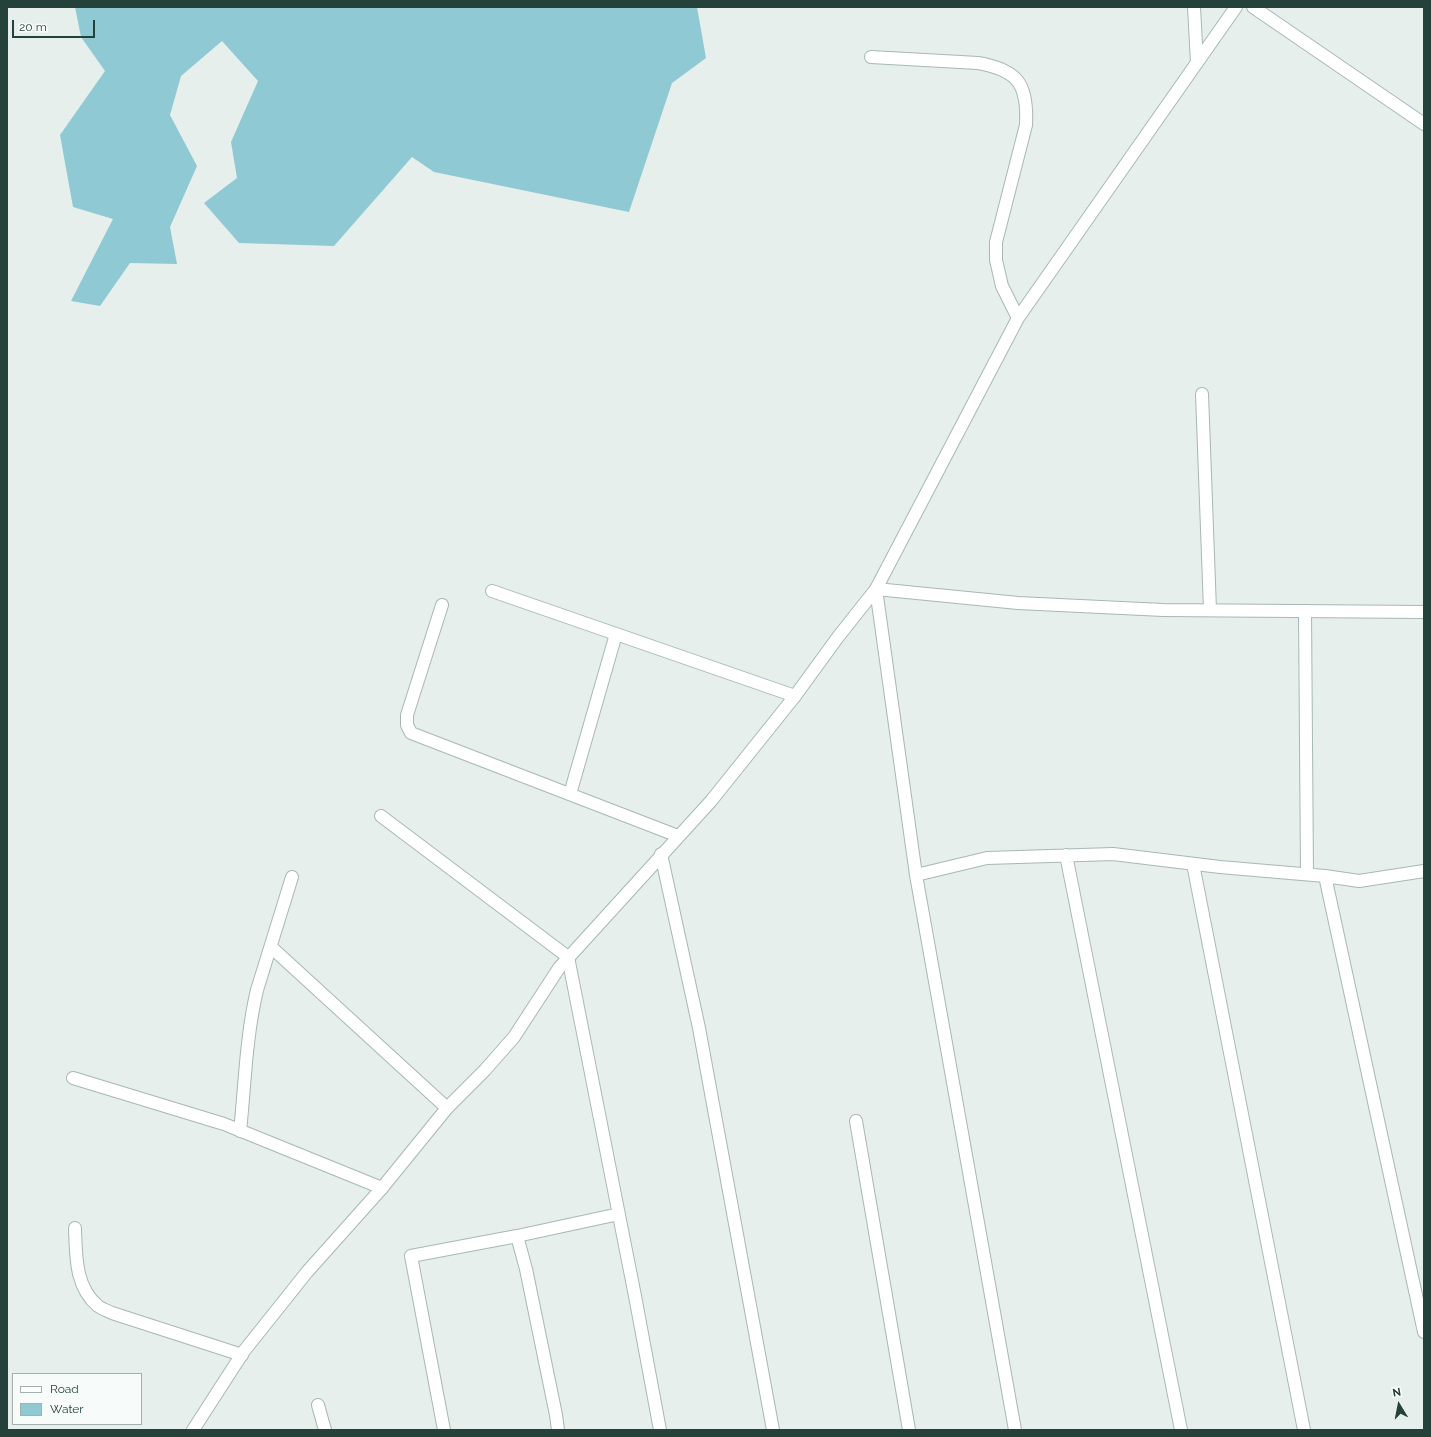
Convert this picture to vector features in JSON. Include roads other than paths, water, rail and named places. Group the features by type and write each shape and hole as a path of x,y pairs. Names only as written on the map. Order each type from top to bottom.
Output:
{"street":[{"path":"1194,7 1197,63"},
{"path":"192,1430 242,1355 307,1272 382,1188 447,1108 485,1070 514,1037 559,968 568,957 711,801 795,696 838,637 876,589 1018,318 1236,7"},
{"path":"1253,7 1424,124"},
{"path":"871,57 978,63 995,66 1009,72 1020,83 1027,107 1026,125 996,242 996,260 1002,286 1018,318"},
{"path":"1202,394 1210,610"},
{"path":"876,589 1018,603 1163,610 1424,612"},
{"path":"876,589 916,875 1015,1430"},
{"path":"492,591 795,696"},
{"path":"442,605 407,715 407,725 410,733 678,836"},
{"path":"1305,611 1308,874"},
{"path":"570,794 616,634"},
{"path":"381,816 568,957 660,1430"},
{"path":"661,854 699,1028 773,1430"},
{"path":"916,875 987,858 1113,854 1220,867 1308,874 1359,880 1424,871"},
{"path":"1066,855 1181,1430"},
{"path":"1193,864 1304,1430"},
{"path":"1325,876 1424,1332"},
{"path":"240,1131 253,1008 292,877"},
{"path":"270,947 447,1108"},
{"path":"73,1078 200,1116 382,1188"},
{"path":"856,1121 909,1430"},
{"path":"444,1430 411,1256 517,1236 619,1214"},
{"path":"75,1228 77,1265 81,1282 88,1295 98,1306 112,1313 242,1355"},
{"path":"517,1236 526,1269 558,1430"},
{"path":"318,1405 325,1430"}],"water":[{"path":"75,7 697,7 706,58 672,83 629,212 434,172 412,157 334,246 239,243 204,203 237,178 231,142 258,81 222,41 181,76 170,115 197,166 170,227 177,264 130,263 100,306 71,301 113,219 73,207 60,135 105,71 81,37"}]}
